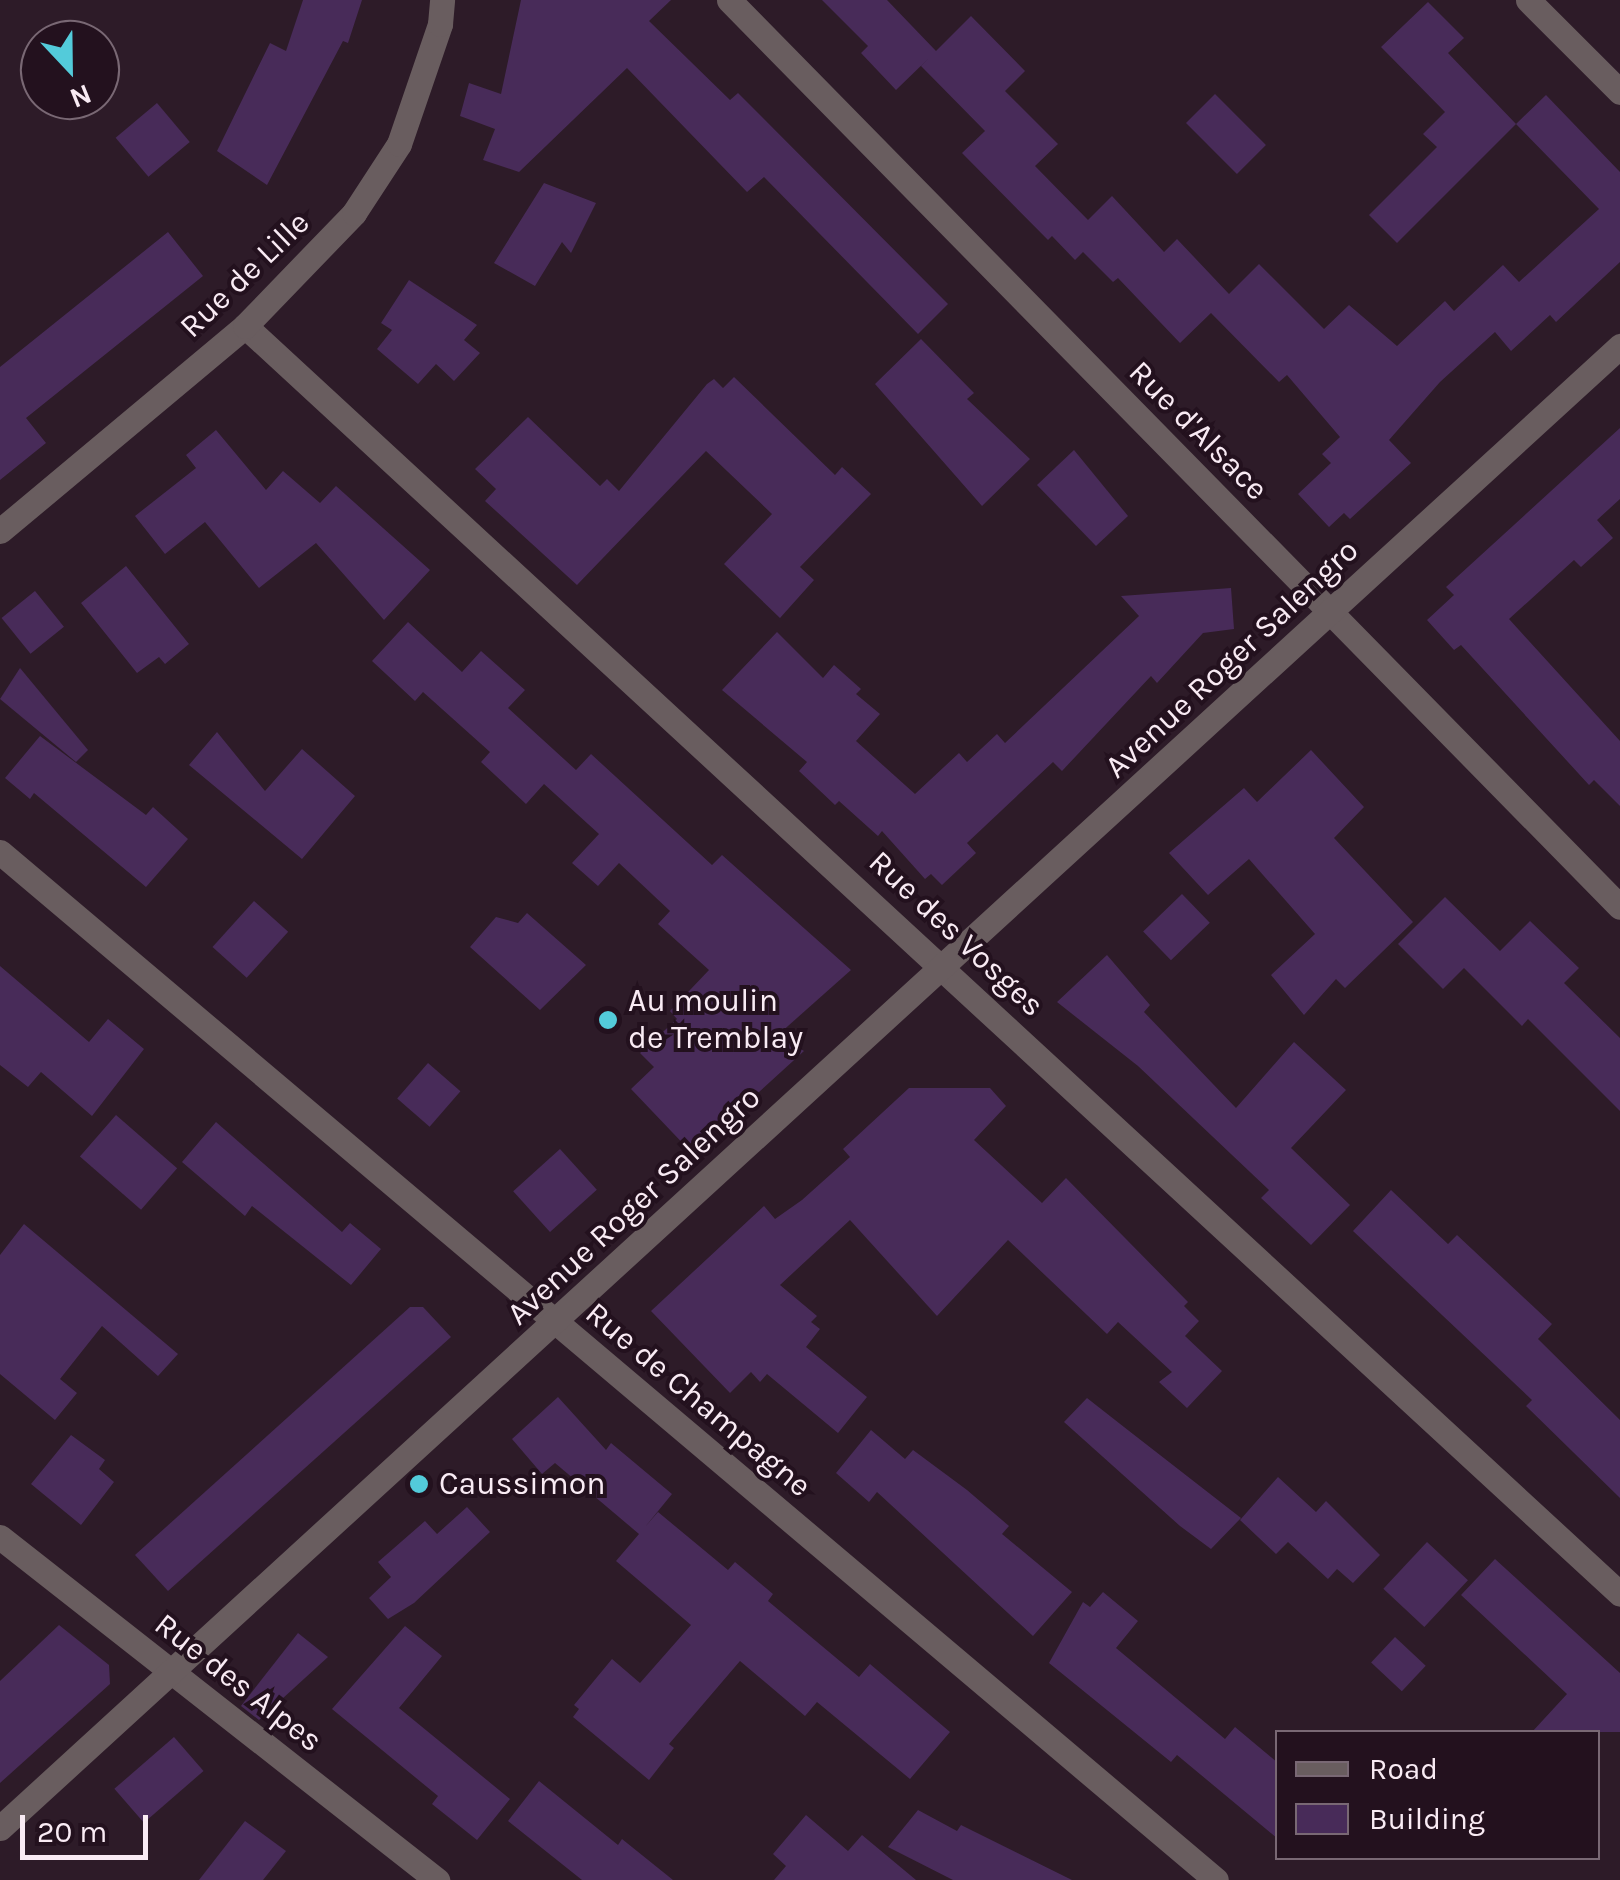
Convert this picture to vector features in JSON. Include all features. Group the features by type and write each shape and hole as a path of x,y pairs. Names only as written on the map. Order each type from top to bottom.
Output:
{"street":[{"name":"Rue de Lille","path":"0,531 245,326 354,212 399,144 440,24 442,0"},
{"name":"Rue d'Alsace","path":"729,0 1620,907"},
{"path":"1528,0 1620,92"},
{"name":"Rue des Vosges","path":"245,326 1620,1594"},
{"name":"Avenue Roger Salengro","path":"0,1828 1620,346"},
{"name":"Rue de Champagne","path":"0,852 1216,1880"},
{"name":"Rue des Alpes","path":"0,1538 437,1880"}],"building":[{"path":"303,0 362,0 348,43 343,41 267,185 217,151 270,43 286,51"},
{"path":"521,0 671,0 649,21 730,100 738,93 948,304 918,334 764,177 747,192 627,68 519,172 483,160 495,129 460,116 469,83 501,94"},
{"path":"822,0 887,0 936,51 971,16 1025,71 1005,91 1058,144 1035,166 1088,220 1112,196 1164,252 1177,239 1229,294 1259,264 1324,329 1349,305 1397,346 1445,301 1454,311 1503,265 1519,282 1599,209 1516,124 1546,95 1620,172 1620,262 1556,322 1550,315 1511,351 1495,332 1440,382 1389,440 1411,463 1350,519 1344,513 1329,527 1298,494 1331,463 1322,454 1340,437 1287,375 1279,382 1211,313 1180,343 1118,278 1113,282 1083,252 1075,260 1052,236 1048,240 962,153 985,131 921,66 929,58 896,90 861,53 868,46"},
{"path":"1428,2 1464,38 1448,53 1516,124 1397,243 1369,215 1437,147 1423,134 1445,112 1381,47"},
{"path":"1215,94 1266,145 1237,174 1186,123"},
{"path":"157,103 190,142 148,177 116,138"},
{"path":"544,183 596,203 571,253 562,242 535,286 494,263"},
{"path":"168,232 203,276 26,418 46,443 0,480 0,367"},
{"path":"409,280 477,325 464,340 480,353 454,381 436,364 418,384 377,349 392,330 381,323"},
{"path":"921,339 974,393 967,399 1030,459 982,506 875,384"},
{"path":"734,377 835,475 842,467 871,494 800,567 814,580 780,618 724,564 772,514 706,451 577,585 485,501 496,489 475,469 528,417 600,486 607,479 619,491 707,384 714,379 723,388"},
{"path":"1620,428 1620,499 1597,520 1613,538 1581,567 1574,560 1509,619 1620,741 1620,806 1594,780 1589,785 1461,645 1454,650 1427,620 1454,595 1446,587"},
{"path":"216,430 266,490 283,471 320,503 336,486 430,570 384,620 316,543 259,588 205,522 165,554 135,516 196,468 186,455"},
{"path":"1074,450 1128,516 1096,546 1037,485"},
{"path":"126,566 189,644 165,664 159,657 137,673 81,603"},
{"path":"1231,588 1234,629 1203,633 1157,683 1151,676 1062,771 1053,762 967,843 976,853 942,885 931,874 925,879 882,831 878,836 839,801 835,805 799,771 807,762 722,690 777,632 823,678 834,665 861,689 856,694 880,714 856,741 915,794 959,753 967,762 997,734 1005,743 1139,616 1121,596"},
{"path":"35,591 64,627 31,654 2,618"},
{"path":"408,622 462,672 481,651 525,690 508,708 576,770 591,754 712,865 722,855 851,970 779,1034 804,1051 692,1153 631,1089 654,1067 640,1053 677,1019 670,1011 709,970 658,924 670,911 619,863 598,886 572,863 599,834 544,784 526,804 481,762 490,752 423,692 415,701 372,661"},
{"path":"20,668 88,750 76,762 0,699"},
{"path":"217,732 265,791 302,749 355,796 302,859 189,765"},
{"path":"40,736 146,815 153,807 188,839 146,887 34,793 30,799 5,778"},
{"path":"1311,750 1364,807 1334,838 1413,922 1345,988 1336,979 1304,1015 1271,975 1315,934 1249,859 1208,895 1169,853 1244,788 1257,802"},
{"path":"1182,894 1210,923 1171,960 1143,932"},
{"path":"1445,897 1500,951 1530,921 1579,968 1564,983 1620,1038 1620,1111 1528,1019 1522,1026 1464,968 1443,989 1398,944"},
{"path":"254,901 288,932 247,978 213,947"},
{"path":"527,913 586,965 540,1010 470,947 496,917 518,923"},
{"path":"1107,955 1150,1005 1144,1012 1236,1108 1294,1042 1346,1090 1291,1148 1350,1205 1311,1245 1261,1198 1269,1190 1138,1066 1057,1002"},
{"path":"0,966 89,1042 108,1019 144,1049 92,1116 41,1072 28,1087 0,1065"},
{"path":"428,1063 460,1091 430,1127 397,1098"},
{"path":"909,1088 990,1088 1006,1106 974,1140 1042,1203 1066,1178 1188,1302 1184,1306 1199,1321 1185,1336 1222,1371 1187,1408 1159,1382 1172,1372 1118,1322 1107,1334 1008,1240 937,1316 850,1220 780,1285 817,1316 811,1322 820,1329 806,1347 867,1397 838,1433 767,1374 760,1382 751,1372 730,1393 651,1311 764,1206 775,1219 802,1200 850,1157 843,1149"},
{"path":"116,1115 177,1168 141,1210 80,1157"},
{"path":"216,1122 342,1232 350,1223 381,1249 351,1285 252,1206 245,1216 182,1162"},
{"path":"560,1149 597,1190 550,1232 513,1191"},
{"path":"1391,1190 1448,1244 1457,1235 1552,1324 1538,1339 1620,1420 1620,1498 1526,1406 1532,1400 1353,1231"},
{"path":"24,1224 178,1354 158,1376 102,1326 60,1379 77,1393 55,1420 0,1374 0,1255"},
{"path":"410,1307 423,1307 451,1337 168,1591 135,1555"},
{"path":"558,1397 606,1450 611,1443 672,1494 645,1527 658,1512 728,1570 735,1562 773,1594 768,1601 859,1677 870,1664 950,1732 910,1779 817,1702 805,1716 740,1661 669,1744 674,1748 649,1780 573,1717 579,1709 574,1705 612,1659 640,1683 691,1625 616,1561 639,1534 555,1463 542,1474 512,1439"},
{"path":"1087,1398 1241,1518 1211,1549 1064,1422"},
{"path":"871,1430 905,1459 913,1450 967,1490 1009,1526 1002,1534 1072,1592 1033,1636 877,1492 869,1502 836,1473"},
{"path":"71,1435 105,1460 99,1469 114,1482 81,1525 31,1484"},
{"path":"1278,1477 1316,1512 1326,1501 1380,1555 1353,1583 1337,1569 1328,1579 1288,1542 1276,1554 1240,1520"},
{"path":"467,1507 490,1532 414,1603 388,1619 369,1598 391,1577 378,1562 425,1521 437,1534"},
{"path":"1427,1542 1468,1580 1424,1627 1383,1589"},
{"path":"1495,1559 1620,1673 1620,1732 1534,1730 1567,1694 1461,1595"},
{"path":"1103,1592 1138,1621 1116,1648 1225,1739 1235,1727 1275,1760 1275,1837 1177,1755 1171,1762 1049,1663 1083,1602 1090,1607"},
{"path":"59,1625 109,1665 110,1684 0,1783 0,1681"},
{"path":"405,1626 442,1656 399,1708 510,1799 477,1840 432,1804 438,1796 332,1709"},
{"path":"298,1633 328,1657 259,1720 241,1706"},
{"path":"1395,1637 1426,1666 1402,1691 1371,1663"},
{"path":"174,1737 204,1771 144,1823 114,1789"},
{"path":"539,1781 618,1845 622,1839 673,1880 582,1880 508,1821"},
{"path":"918,1810 957,1831 961,1825 1072,1880 953,1880 888,1847"},
{"path":"806,1815 848,1851 862,1835 916,1880 774,1880 786,1866 773,1854"},
{"path":"245,1821 286,1851 263,1880 199,1880"}],"place":[{"name":"Au moulin de Tremblay","path":"608,1020"},
{"name":"Caussimon","path":"419,1484"}]}
